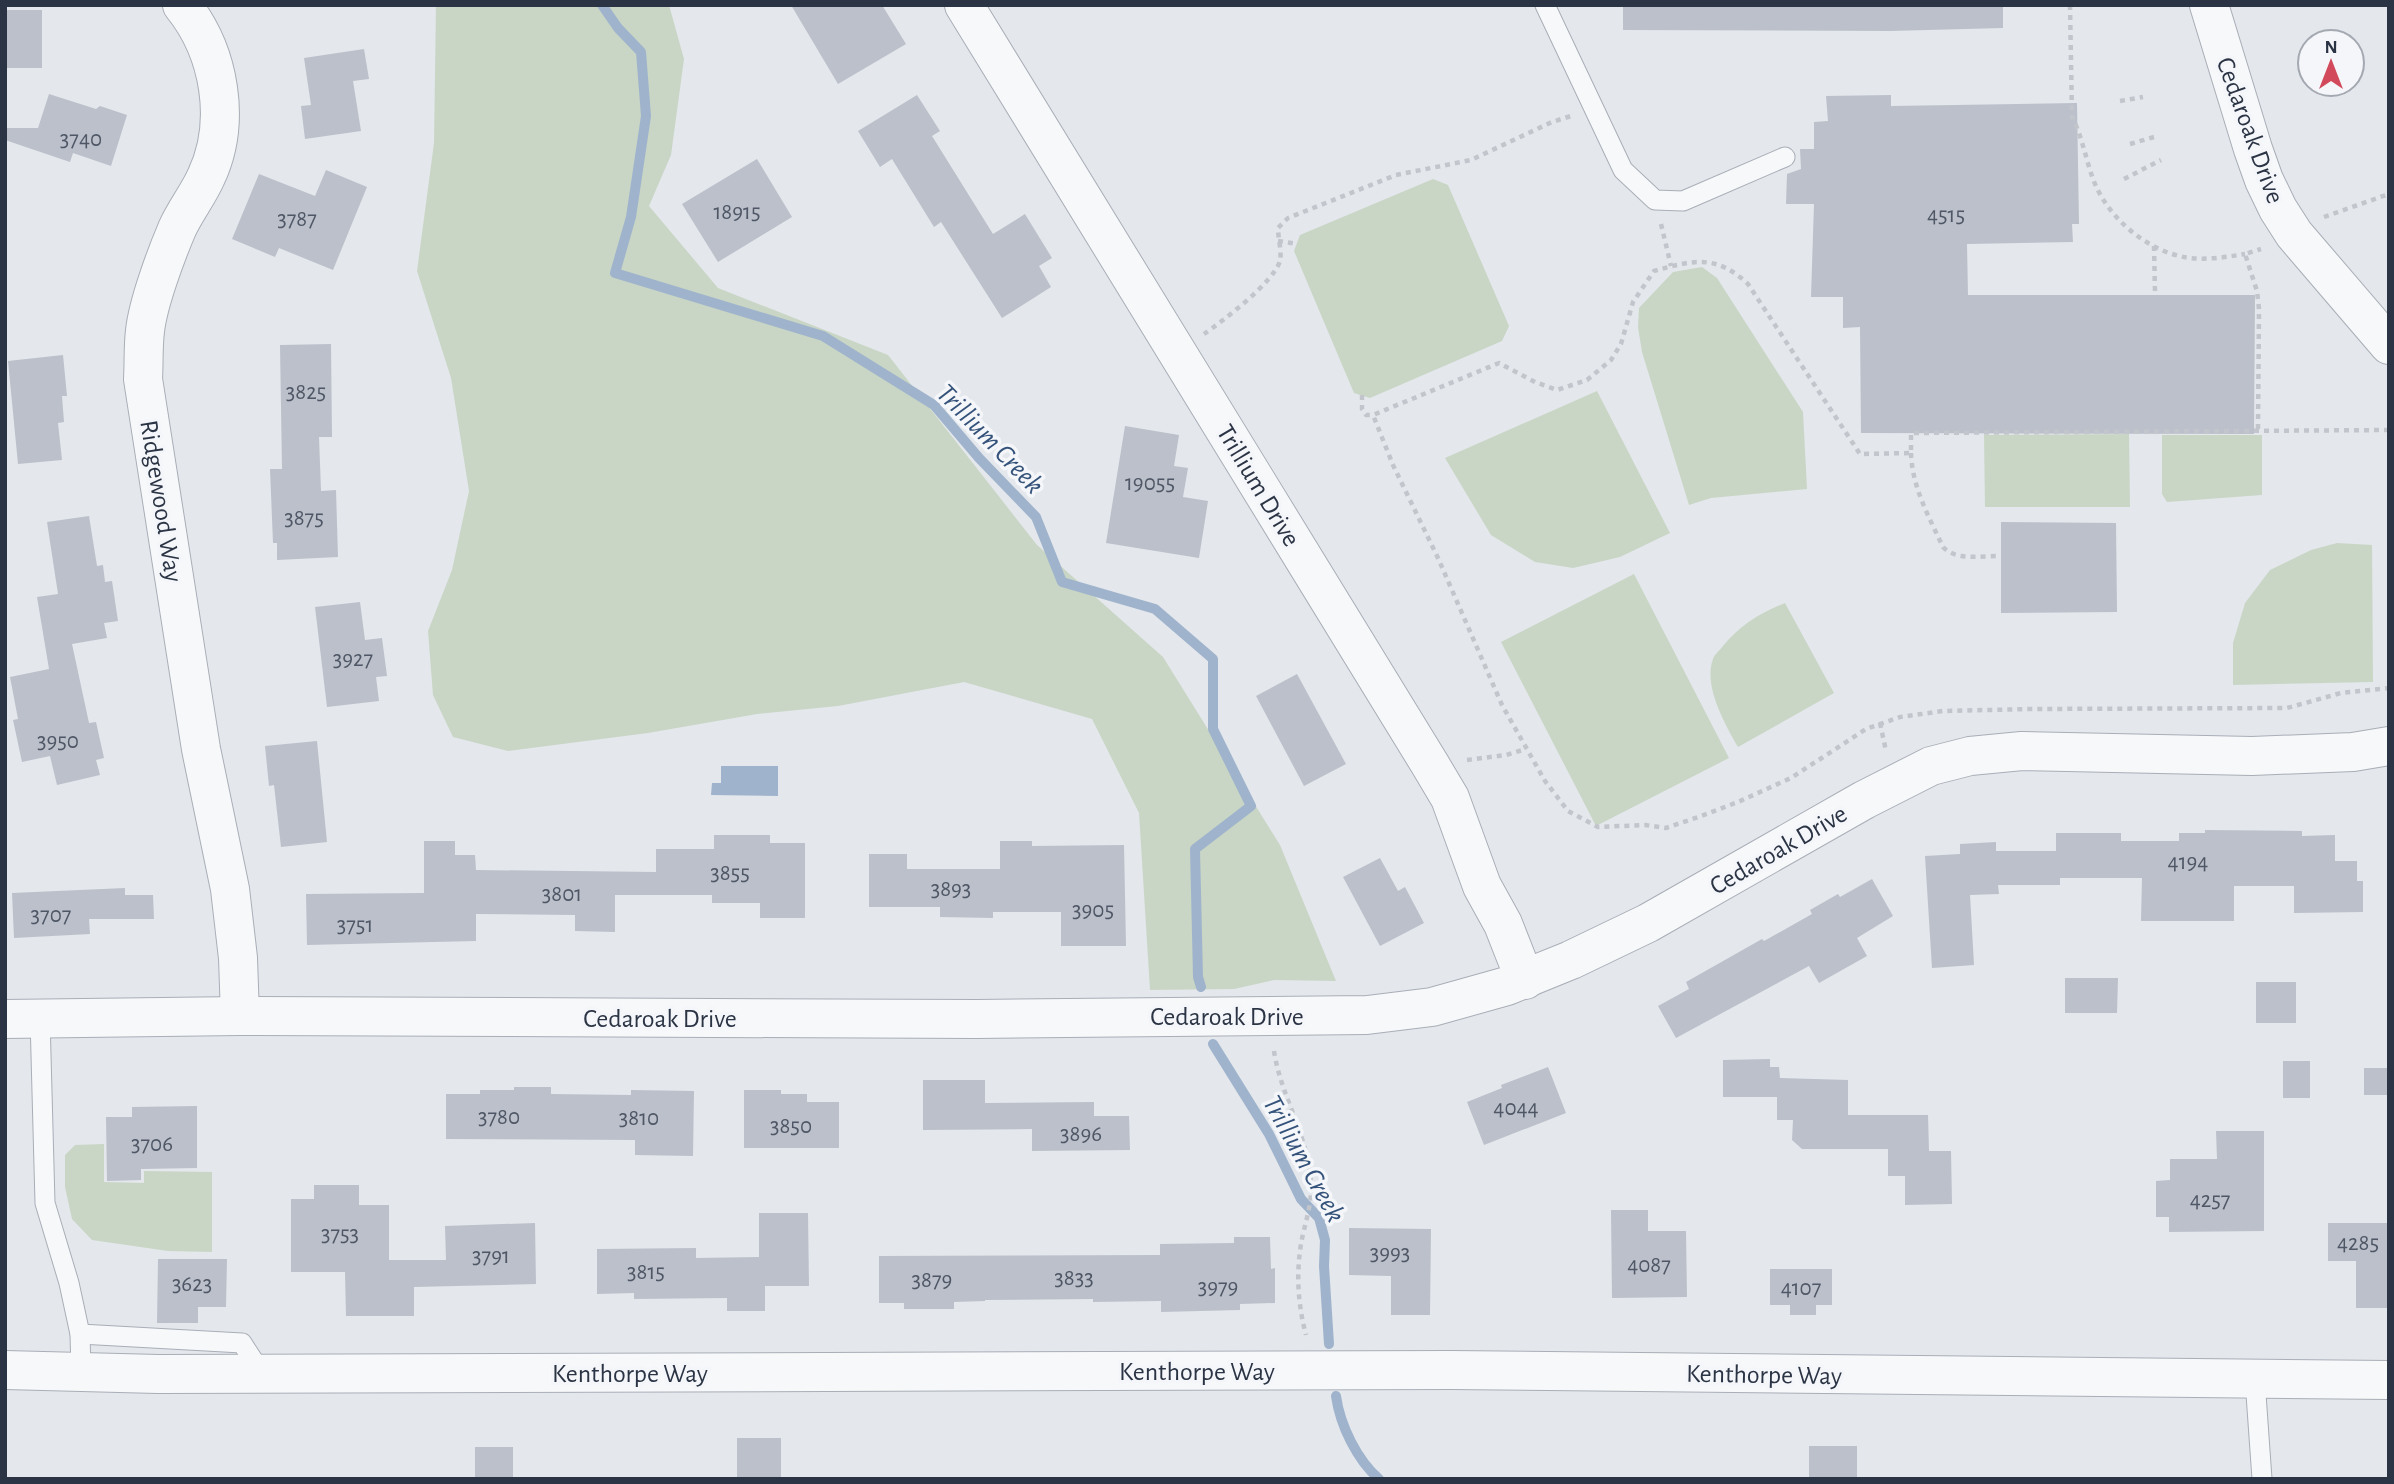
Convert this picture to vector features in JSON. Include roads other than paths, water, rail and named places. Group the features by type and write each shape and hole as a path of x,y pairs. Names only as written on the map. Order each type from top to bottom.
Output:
{"street":[{"name":"Ridgewood Way","path":"182,5 201,33 216,74 220,100 218,131 206,177 178,226 162,270 145,329 143,379 201,750 230,889 238,958 240,1016"},
{"name":"Trillium Drive","path":"964,5 1450,798 1482,886 1507,933 1525,979"},
{"name":"Cedaroak Drive","path":"2209,5 2253,149 2278,209 2294,234 2389,345"},
{"name":"Cedaroak Drive","path":"23,1018 240,1016 976,1019 1367,1015 1432,1007 1525,979 1647,923 1864,800 1931,766 1970,756 2022,751 2252,756 2353,752 2389,746"},
{"name":"Kenthorpe Way","path":"5,1370 262,1374 1314,1370 2389,1380"}],"lane":[{"path":"1545,5 1623,170 1655,200 1683,201 1785,157"},
{"path":"23,1018 46,1203 69,1283 80,1334 80,1373"},
{"path":"80,1334 242,1343 262,1374"},
{"path":"2255,1380 2262,1479"}],"water":[{"path":"721,766 778,766 778,796 711,795 712,783 721,783"}],"waterway":[{"name":"Trillium Creek","path":"602,5 618,28 641,52 646,116 631,217 615,273 823,336 934,405 979,458 1036,517 1062,582 1155,609 1213,659 1213,729 1251,806 1195,849 1198,977 1201,987"},
{"name":"Trillium Creek","path":"1213,1044 1269,1134 1301,1199 1319,1218 1325,1240 1329,1344"},
{"name":"Trillium Creek","path":"1336,1396 1341,1419 1351,1441 1379,1479"}]}
